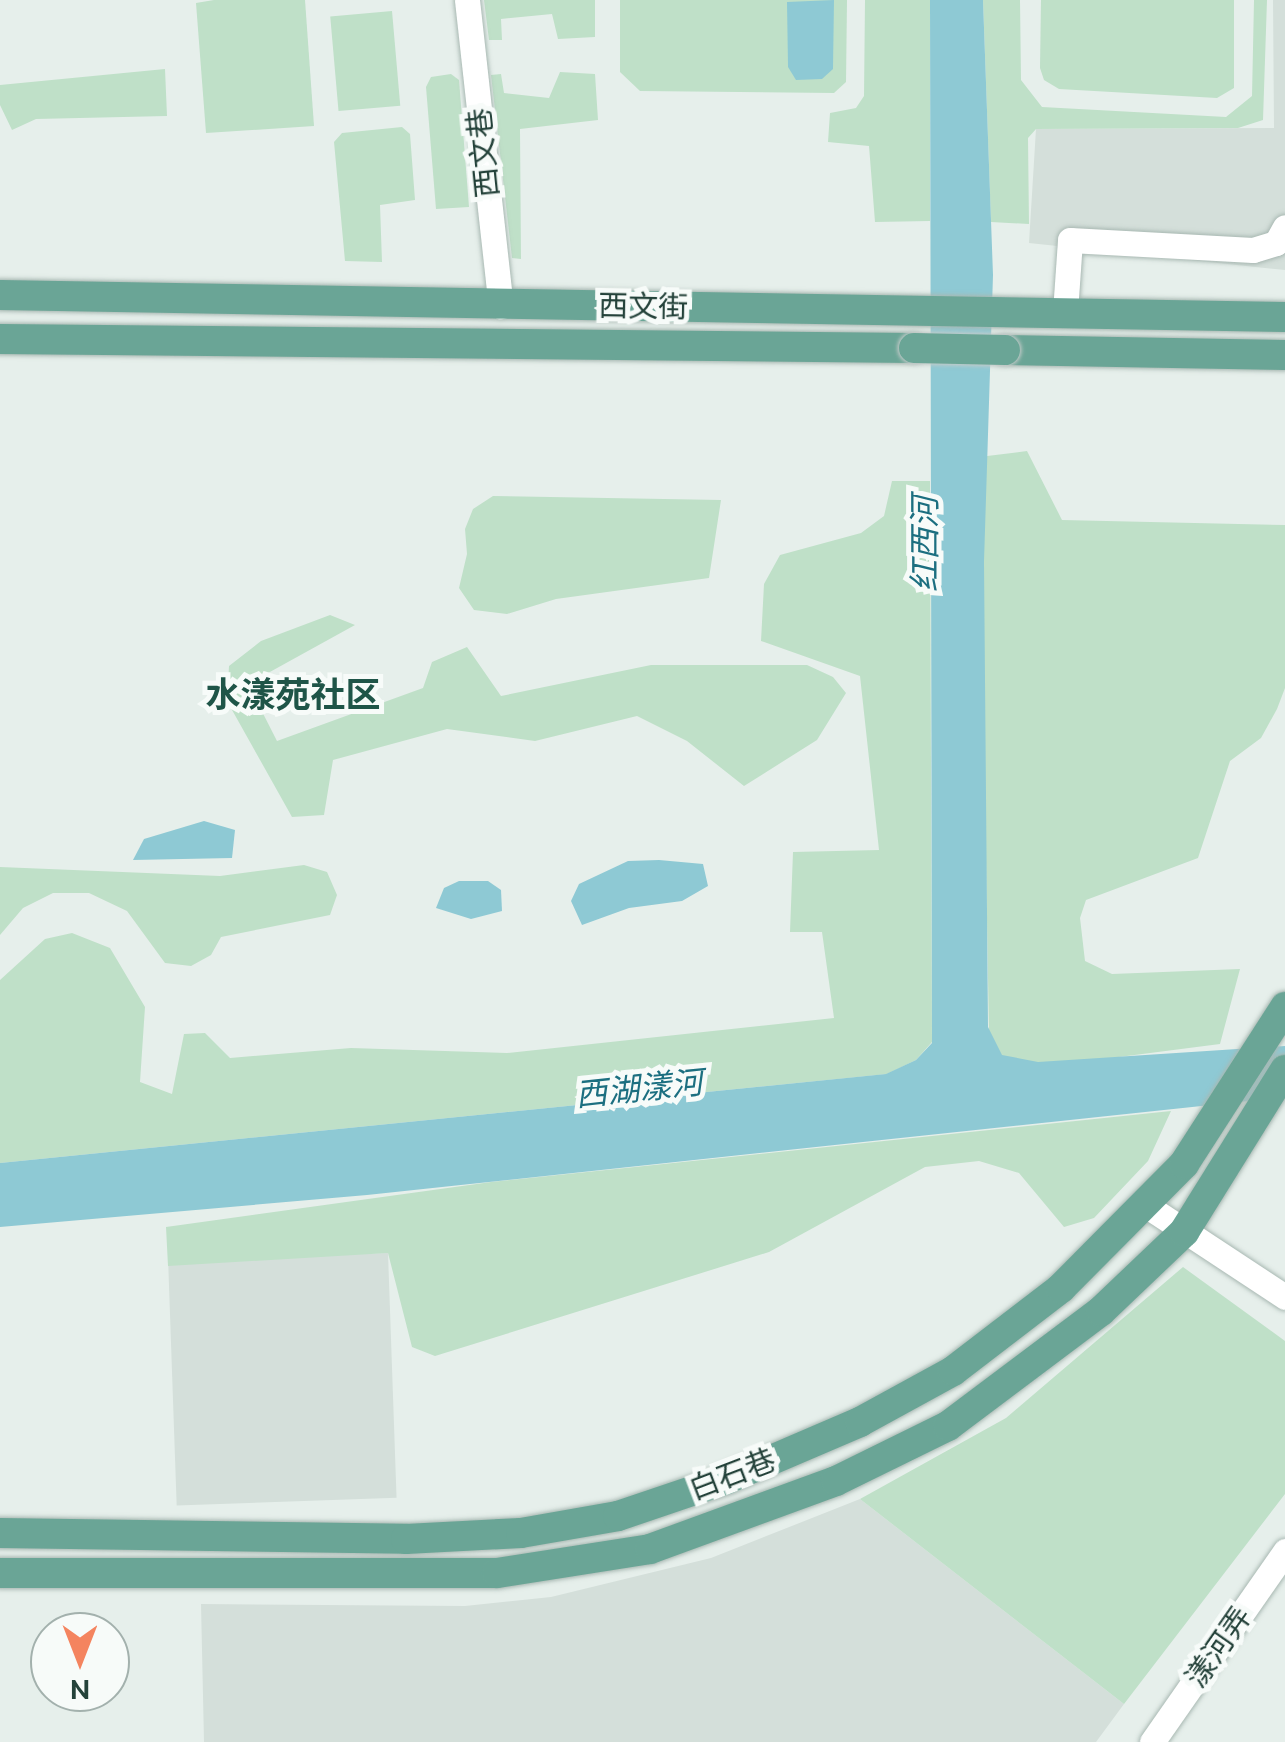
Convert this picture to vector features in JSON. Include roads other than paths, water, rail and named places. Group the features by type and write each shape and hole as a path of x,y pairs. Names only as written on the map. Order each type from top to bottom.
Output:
{"main road":[{"name":"西文街","path":"0,295 1285,317"},
{"name":"西文街","path":"0,338 1285,355"},
{"name":"白石巷","path":"0,1532 406,1540 521,1533 618,1516 727,1479 860,1422 954,1370 1061,1288 1184,1164 1285,1007"},
{"name":"白石巷","path":"0,1573 413,1577 497,1573 650,1549 836,1481 948,1426 1102,1311 1184,1232 1249,1135 1285,1070"}],"street":[{"name":"西文巷","path":"467,0 500,306"},
{"path":"1065,312 1070,240 1253,250 1276,243 1285,227"},
{"path":"1144,1204 1285,1297"},
{"name":"漾河弄","path":"1152,1742 1285,1551"}],"water":[{"path":"834,0 833,69 822,79 796,80 788,67 787,2"},
{"path":"930,0 983,0 993,275 984,562 988,1027 1002,1055 1038,1062 1285,1046 1285,1097 367,1195 0,1227 0,1163 886,1074 916,1060 932,1043"},
{"path":"204,821 235,830 232,858 133,860 144,839"},
{"path":"628,861 703,864 708,886 682,901 629,908 582,925 571,901 579,884"},
{"path":"459,881 488,881 501,890 502,911 471,919 436,908 444,888"}],"district":[{"name":"水漾苑社区","path":"293,694"}],"water label":[{"name":"红西河","path":"924,544"},
{"name":"西湖漾河","path":"639,1088"}]}
